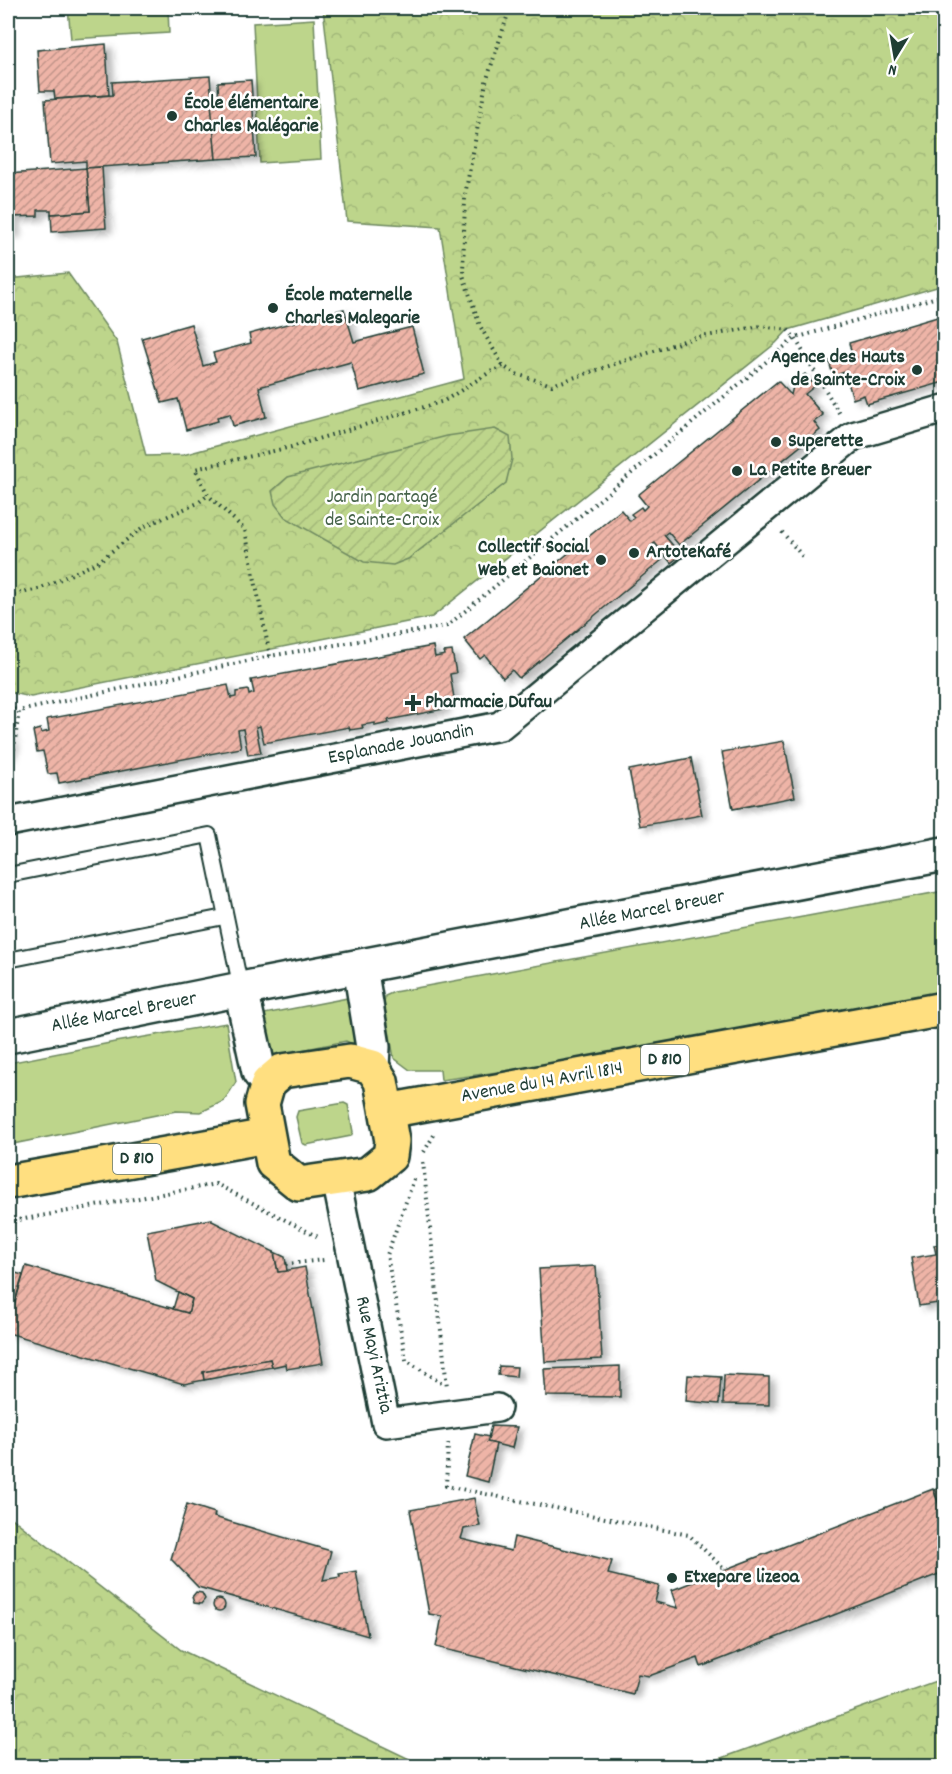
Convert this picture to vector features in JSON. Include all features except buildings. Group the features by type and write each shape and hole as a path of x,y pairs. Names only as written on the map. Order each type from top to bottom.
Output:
{"main road":[{"name":"Avenue du 14 Avril 1814","path":"387,1111 945,1009"},
{"path":"350,1061 372,1067 381,1081 392,1141 390,1156 368,1174 299,1184 273,1163 261,1104 268,1083 282,1071 339,1062 350,1061"},
{"name":"D 810","path":"8,1182 267,1136"}],"street":[{"name":"Esplanade Jouandin","path":"8,822 500,726 853,436 945,409"},
{"name":"Allée Marcel Breuer","path":"8,1036 945,854"},
{"path":"360,967 373,1047 372,1067"},
{"path":"241,989 259,1072 268,1083"},
{"name":"Rue Mayi Ariztia","path":"336,1179 386,1423 497,1408"}],"lane":[{"path":"8,875 209,835 241,989"},
{"path":"8,960 225,917"}],"path":[{"path":"510,8 486,82 465,195 463,275 480,326 503,366 516,374 552,385 690,339 761,326 788,330 853,436"},
{"path":"479,119 487,120"},
{"path":"8,707 19,711 270,656 447,626 795,338 945,295"},
{"path":"270,656 245,530 208,495 195,469 291,447 444,401 503,366"},
{"path":"8,596 39,589 98,562 142,527 198,502 208,495"},
{"path":"8,791 19,711"},
{"path":"418,1167 436,1132"},
{"path":"422,1156 450,1414 447,1486 689,1535 724,1570"},
{"path":"414,1178 387,1255 406,1360 447,1387"},
{"path":"8,1222 216,1184 327,1242 349,1236"},
{"path":"286,1264 331,1260"}],"green space":[{"path":"68,8 168,8 169,33 71,39"},
{"path":"323,8 944,8 944,285 788,330 776,343 432,617 31,697 8,692 8,279 68,273 117,342 146,456 183,455 464,379 440,227 347,221"},
{"path":"314,19 321,159 260,163 253,23"},
{"name":"Jardin partagé de Sainte-Croix","path":"495,429 510,437 512,459 506,483 408,559 393,565 364,562 285,517 275,504 272,491 288,477 447,436"},
{"path":"944,891 944,991 518,1069 441,1080 440,1070 410,1070 394,1058 384,1003 385,996 394,992"},
{"path":"353,997 359,1047 346,1041 277,1055 271,1060 259,1015"},
{"path":"226,1023 236,1082 224,1101 201,1112 176,1111 8,1145 8,1063"},
{"path":"344,1103 348,1105 353,1132 351,1136 306,1145 302,1143 296,1117 298,1111"},
{"path":"8,1515 181,1650 424,1766 8,1766"},
{"path":"944,1678 944,1766 700,1766"}],"place":[{"name":"École élémentaire Charles Malégarie","path":"172,116"},
{"name":"École maternelle Charles Malegarie","path":"273,308"},
{"name":"Agence des Hauts de Sainte-Croix","path":"917,370"},
{"name":"Superette","path":"776,442"},
{"name":"La Petite Breuer","path":"737,471"},
{"name":"ArtoteKafé","path":"634,553"},
{"name":"Collectif Social Web et Baionet","path":"601,560"},
{"name":"Pharmacie Dufau","path":"413,703"},
{"name":"Etxepare lizeoa","path":"672,1578"}]}
